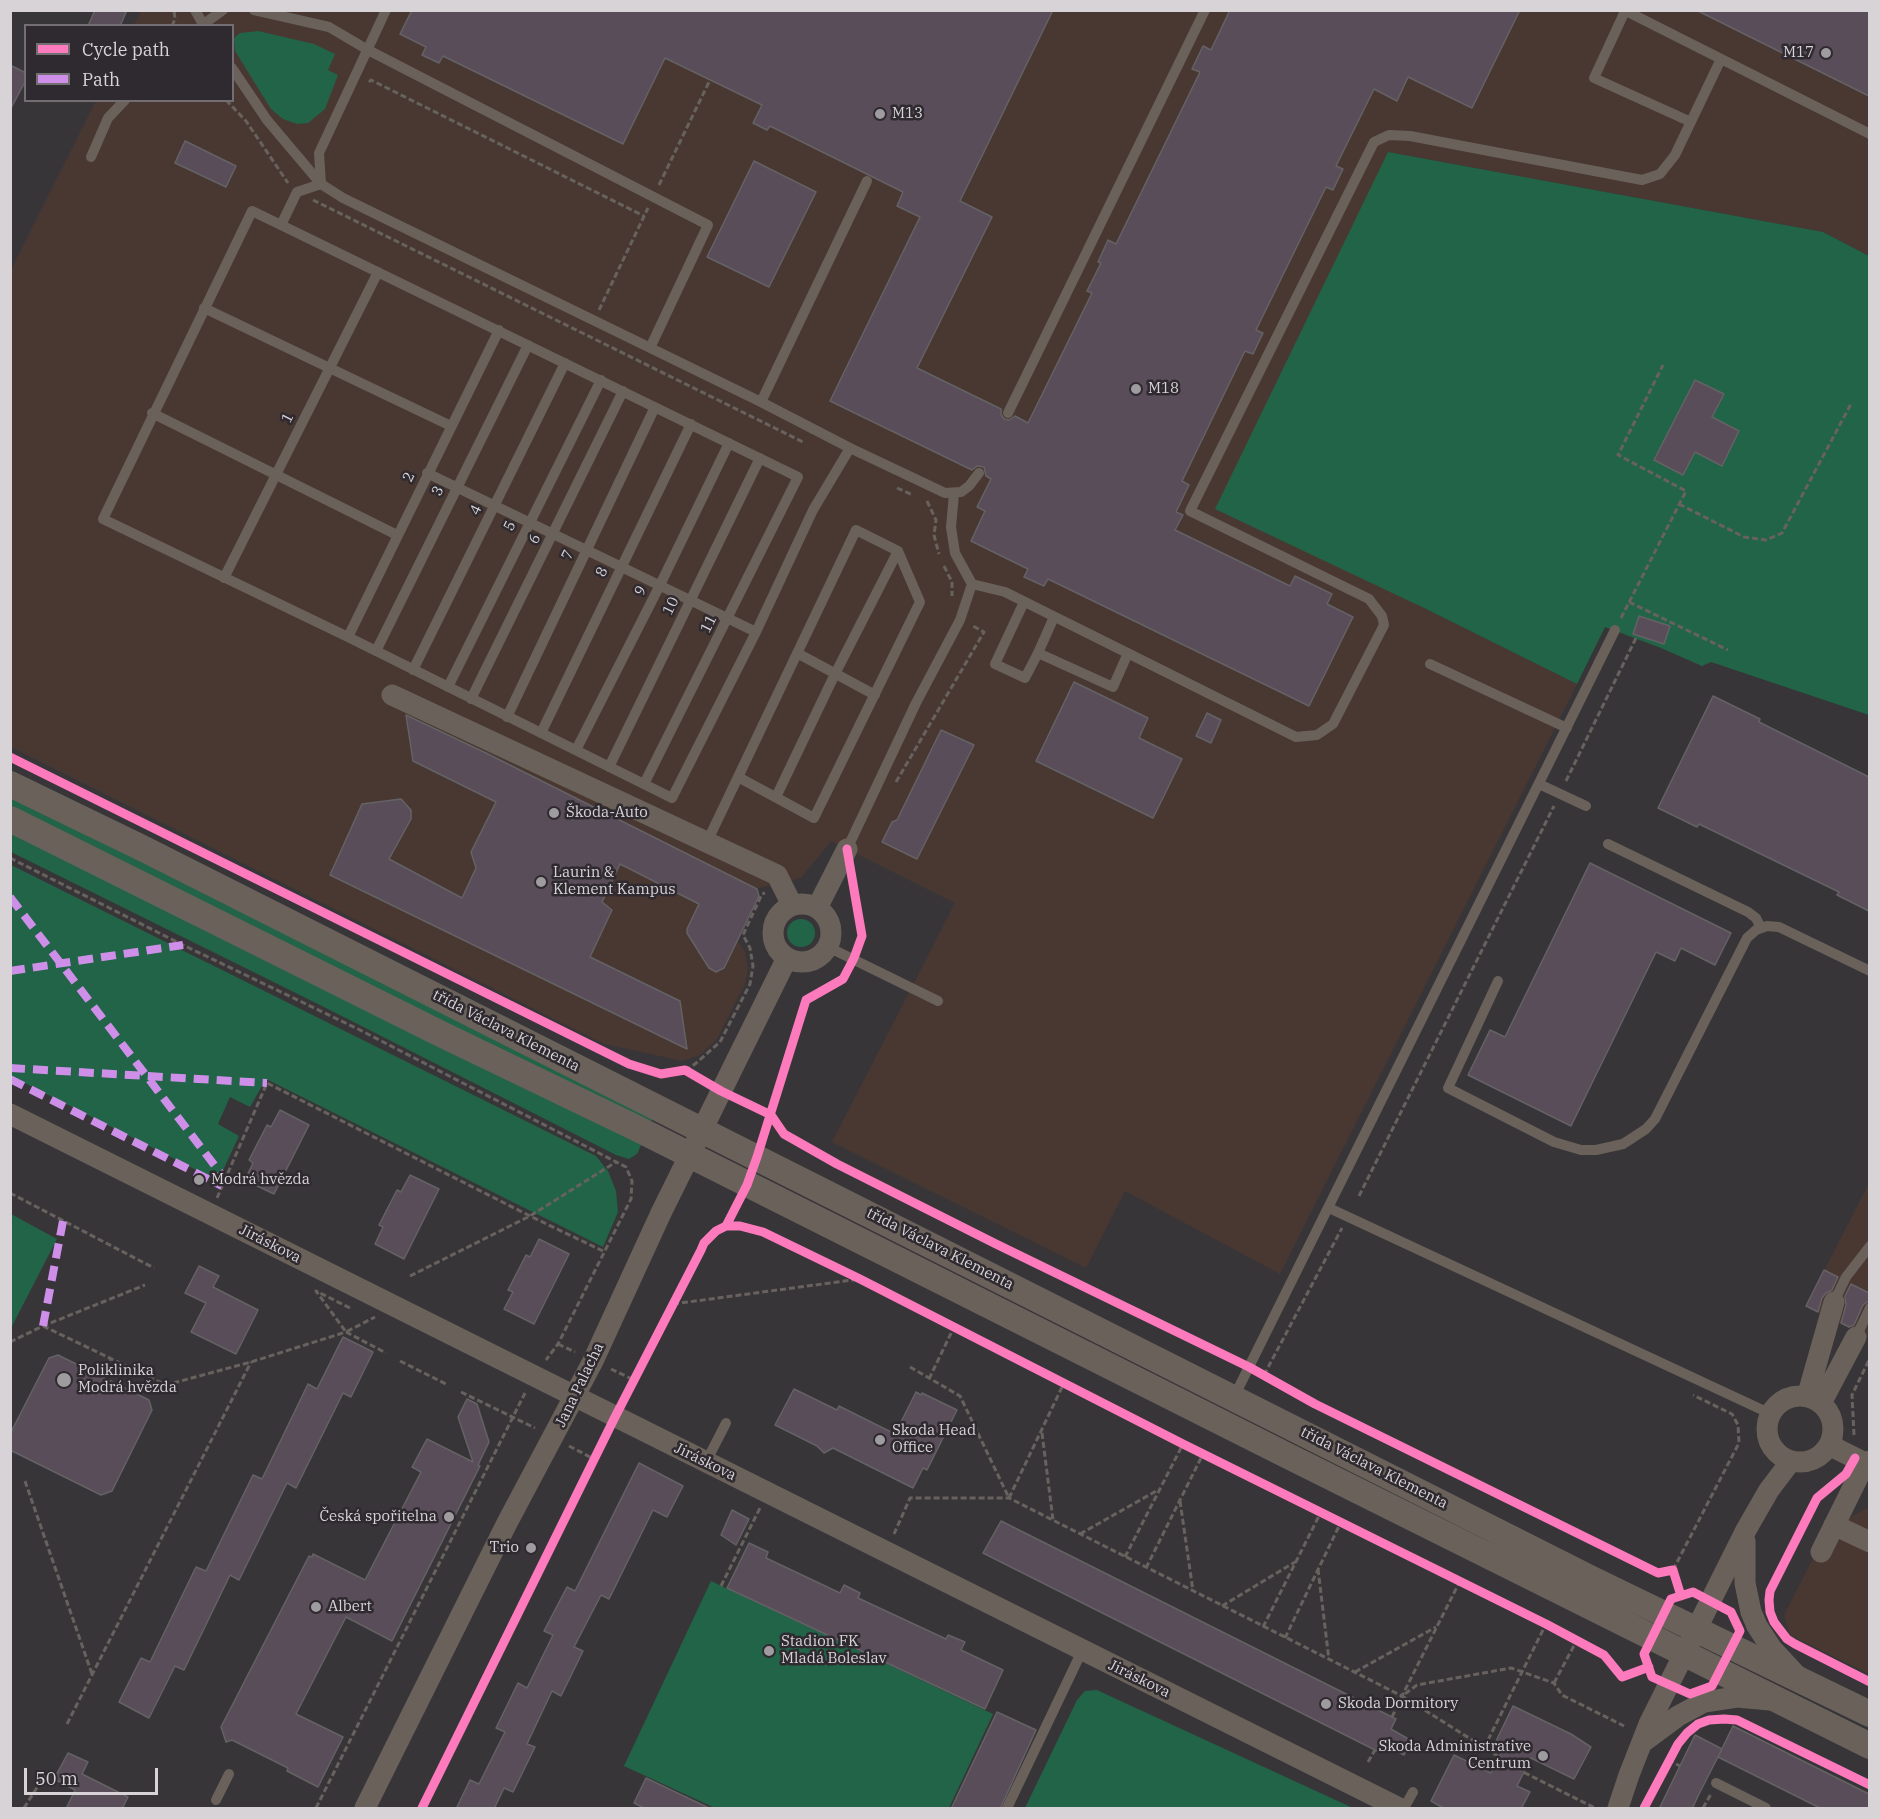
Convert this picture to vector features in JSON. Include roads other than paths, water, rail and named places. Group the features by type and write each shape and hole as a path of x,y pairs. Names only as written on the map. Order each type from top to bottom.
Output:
{"street":[{"path":"392,695 777,875 788,897 817,908 829,922 832,931 828,947 814,960 796,962 787,958 775,945 774,927 788,897"},
{"name":"třída Václava Klementa","path":"10,784 151,852 1592,1578 1869,1714"},
{"name":"třída Václava Klementa","path":"10,819 689,1155 1869,1746"},
{"path":"817,908 847,849"},
{"name":"Jana Palacha","path":"365,1809 507,1524 574,1397 689,1155 787,958"},
{"name":"Jiráskova","path":"10,1114 1400,1809"},
{"path":"1814,1400 1834,1302"},
{"path":"1814,1400 1834,1378 1856,1337"},
{"path":"1796,1396 1814,1400 1831,1418 1833,1427 1829,1445 1819,1456 1812,1459 1791,1461 1780,1455 1768,1436 1767,1425 1771,1414 1777,1405 1786,1399 1796,1396"},
{"path":"1821,1552 1863,1460 1829,1445"},
{"path":"1618,1809 1640,1744 1746,1530 1769,1491 1791,1461"},
{"path":"1834,1525 1869,1542"},
{"path":"1746,1530 1745,1583 1751,1612 1772,1649 1800,1679"},
{"path":"1640,1744 1678,1716 1704,1702 1737,1697 1760,1698 1783,1703"}],"lane":[{"path":"195,10 202,24"},
{"path":"204,24 223,10"},
{"path":"254,10 329,27 368,50 708,225 650,348"},
{"path":"321,184 319,153 386,10"},
{"path":"1008,413 1206,10"},
{"path":"1691,122 1594,78 1624,11 1869,134"},
{"path":"972,584 1005,592 1296,737 1317,735 1333,724 1384,625 1382,616 1369,599 1190,511 1374,142 1389,135 1410,136 1642,180 1660,174 1675,155 1721,59"},
{"path":"234,71 267,120 321,184 343,198 938,490 954,494 961,492 979,473"},
{"path":"91,157 108,118 123,102"},
{"path":"761,402 867,181"},
{"path":"281,225 297,192 321,184"},
{"path":"760,458 252,212 103,519 348,637 672,798 756,632 813,510 850,448"},
{"name":"1","path":"224,578 378,272"},
{"path":"204,308 451,426"},
{"name":"2","path":"348,637 499,330"},
{"name":"3","path":"376,651 528,345"},
{"name":"4","path":"414,670 565,363"},
{"name":"5","path":"448,687 601,380"},
{"name":"6","path":"471,699 623,392"},
{"name":"7","path":"507,717 656,407"},
{"path":"153,413 397,536"},
{"name":"8","path":"541,733 690,424"},
{"name":"9","path":"576,750 729,443"},
{"name":"11","path":"644,784 729,619 798,477 760,458"},
{"name":"10","path":"609,767 760,458"},
{"path":"428,473 756,632"},
{"path":"847,849 916,703 960,620 972,584 955,553 951,526 954,494"},
{"path":"706,842 856,530 898,551 920,602 814,818 738,777"},
{"path":"776,797 898,551"},
{"path":"1024,602 995,664 1025,678 1054,617"},
{"path":"1234,1397 1615,630"},
{"path":"797,653 875,695"},
{"path":"1038,653 1113,687 1128,653"},
{"path":"1430,664 1567,728"},
{"path":"1539,784 1586,806"},
{"path":"1608,844 1749,912 1761,927"},
{"path":"1498,981 1448,1088 1554,1142 1567,1147 1596,1150 1610,1148 1635,1137 1655,1119 1747,938 1761,927 1779,927 1869,971"},
{"path":"828,947 938,1001"},
{"path":"1329,1208 1771,1414"},
{"path":"1834,1302 1846,1277 1869,1246"},
{"path":"1856,1337 1869,1308"},
{"path":"706,1462 726,1423"},
{"path":"1006,1809 1082,1651"},
{"path":"216,1800 229,1774"},
{"path":"1716,1783 1754,1806 1766,1809"},
{"path":"1404,1809 1413,1792"}],"place":[{"name":"M17","path":"1826,53"},
{"name":"M13","path":"880,114"},
{"name":"M18","path":"1136,389"},
{"name":"Škoda-Auto","path":"554,813"},
{"name":"Laurin & Klement Kampus","path":"541,882"},
{"name":"Modrá hvězda","path":"199,1180"},
{"name":"Poliklinika Modrá hvězda","path":"64,1380"},
{"name":"Skoda Head Office","path":"880,1440"},
{"name":"Česká spořitelna","path":"449,1517"},
{"name":"Trio","path":"531,1548"},
{"name":"Albert","path":"316,1607"},
{"name":"Stadion FK Mladá Boleslav","path":"769,1651"},
{"name":"Skoda Dormitory","path":"1326,1704"},
{"name":"Skoda Administrative Centrum","path":"1543,1756"}]}
